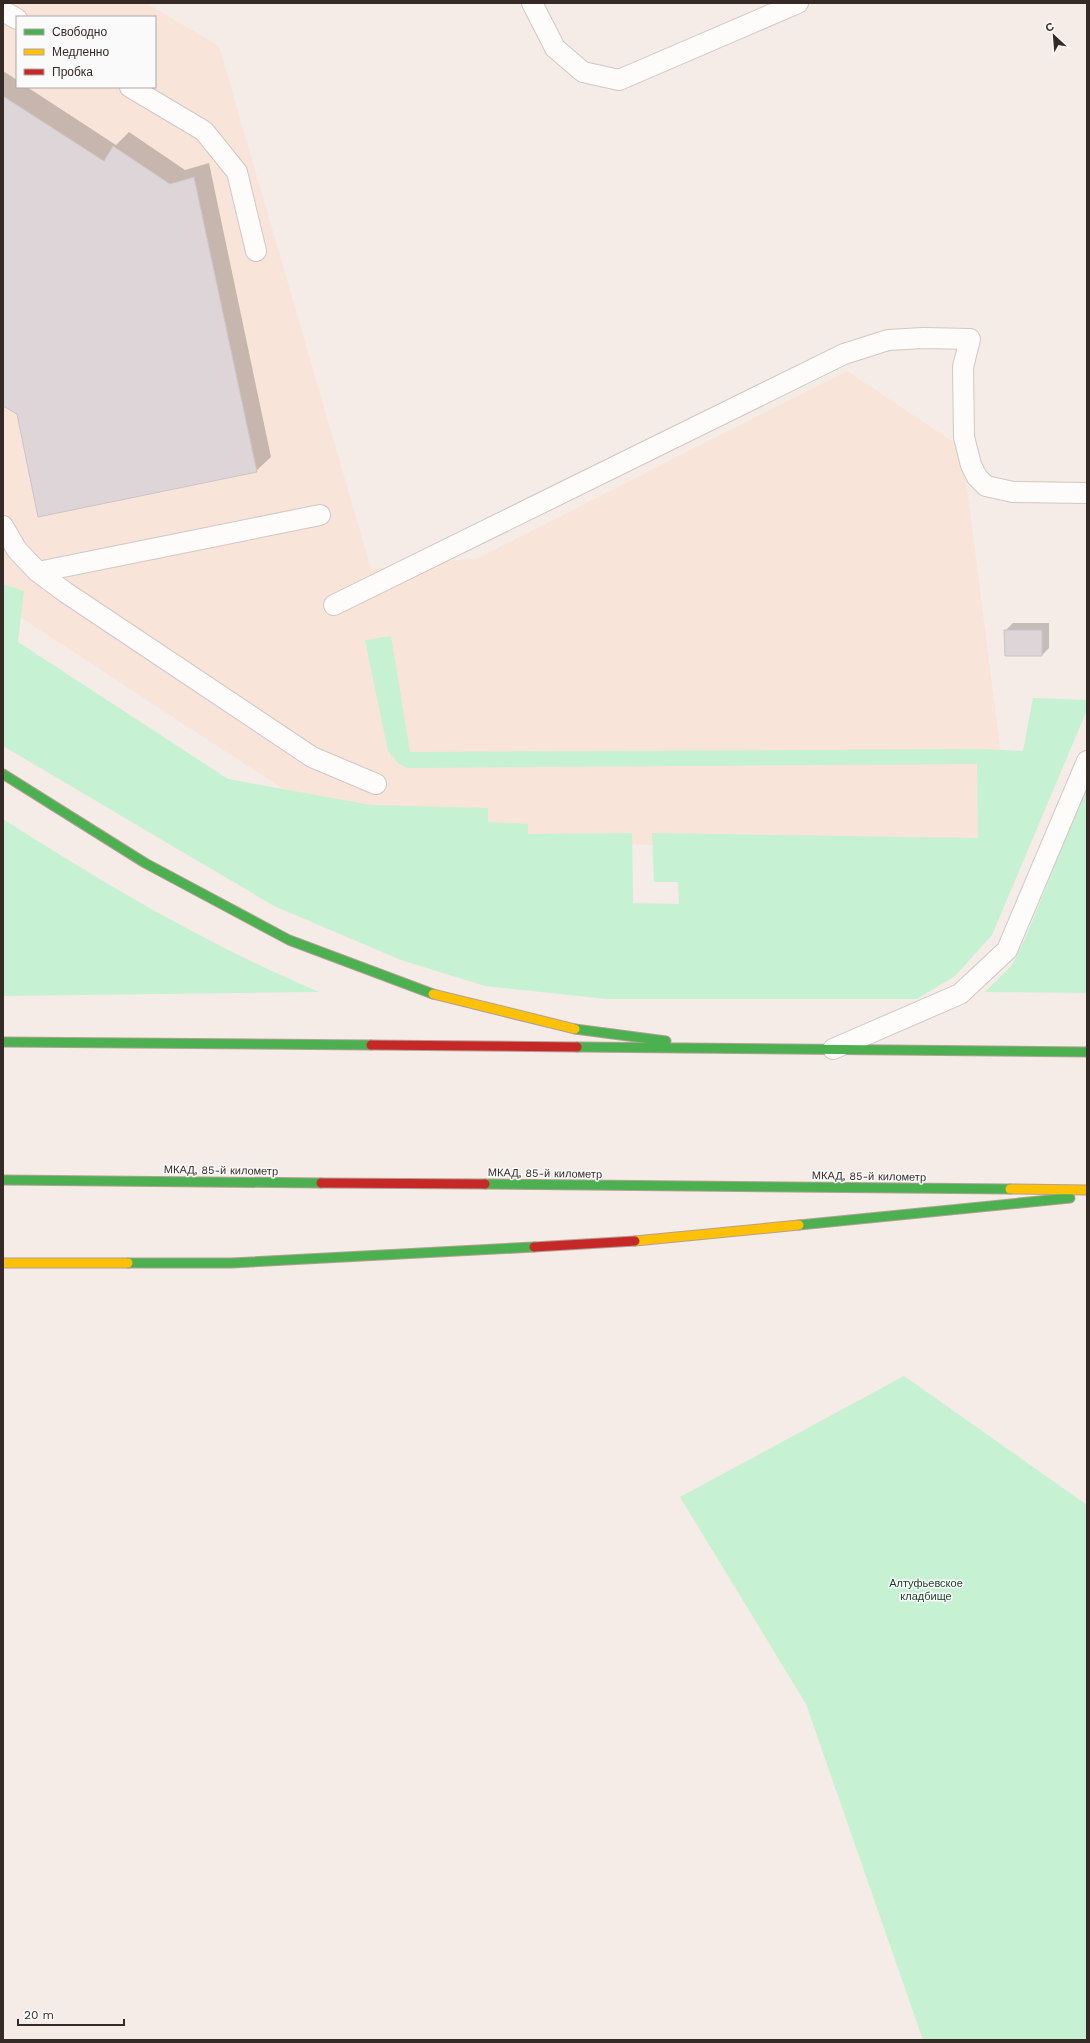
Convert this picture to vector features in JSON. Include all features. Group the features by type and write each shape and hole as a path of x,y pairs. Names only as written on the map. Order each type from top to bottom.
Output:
{"main road":[{"path":"3,774 145,863 290,940 439,996 570,1028 718,1048"},
{"path":"3,1042 1087,1052"},
{"name":"МКАД, 85-й километр","path":"3,1180 1087,1190"},
{"path":"3,1263 232,1263 625,1242 1087,1196"},
{"path":"3,1266 29,1263"}],"lane":[{"path":"532,3 555,48 583,72 619,80 798,3"},
{"path":"3,11 16,18"},
{"path":"132,88 204,131 237,172 256,251"},
{"path":"334,605 844,354 888,340 923,338 970,340 963,366 964,437 971,465 977,477 986,486 1013,492 1087,493"},
{"path":"38,572 320,515"},
{"path":"3,526 18,550 38,572 71,596 312,757 376,784"},
{"path":"833,1050 960,994 1007,950 1087,761"}],"shaded area":[{"path":"3,3 146,3 219,46 371,569 478,558 847,371 962,448 1014,858 352,834 3,606"}],"green space":[{"path":"3,584 24,591 18,642 228,779 371,805 488,808 488,822 528,824 528,834 632,833 633,903 679,904 678,882 654,882 652,833 978,838 977,764 407,768 398,763 388,751 365,640 391,636 410,752 978,749 1023,751 1033,698 1087,700 1087,710 992,935 955,976 917,999 607,999 485,986 401,960 274,906 3,746"},
{"path":"1087,784 1087,993 985,992 1012,965 1028,932"},
{"path":"3,819 79,867 197,934 278,974 319,992 3,996"},
{"name":"Алтуфьевское кладбище","path":"904,1376 1087,1505 1087,2040 923,2040 806,1704 680,1497"}],"building":[{"path":"3,96 104,161 113,146 170,184 194,177 257,472 38,517 17,414 3,406"},
{"path":"1004,630 1042,630 1042,656 1005,656"}],"traffic: fast":[{"path":"3,774 145,863 289,940 433,994"},
{"path":"575,1029 666,1041"},
{"path":"3,1042 371,1045"},
{"path":"577,1047 1087,1052"},
{"path":"3,1180 321,1183"},
{"path":"485,1184 1010,1189"},
{"path":"799,1225 1070,1198"},
{"path":"128,1263 232,1263 534,1247"}],"traffic: slow":[{"path":"433,994 575,1029"},
{"path":"1010,1189 1087,1190"},
{"path":"635,1241 799,1225"},
{"path":"3,1263 128,1263"}],"traffic: jam":[{"path":"371,1045 577,1047"},
{"path":"321,1183 485,1184"},
{"path":"534,1247 635,1241"}]}
